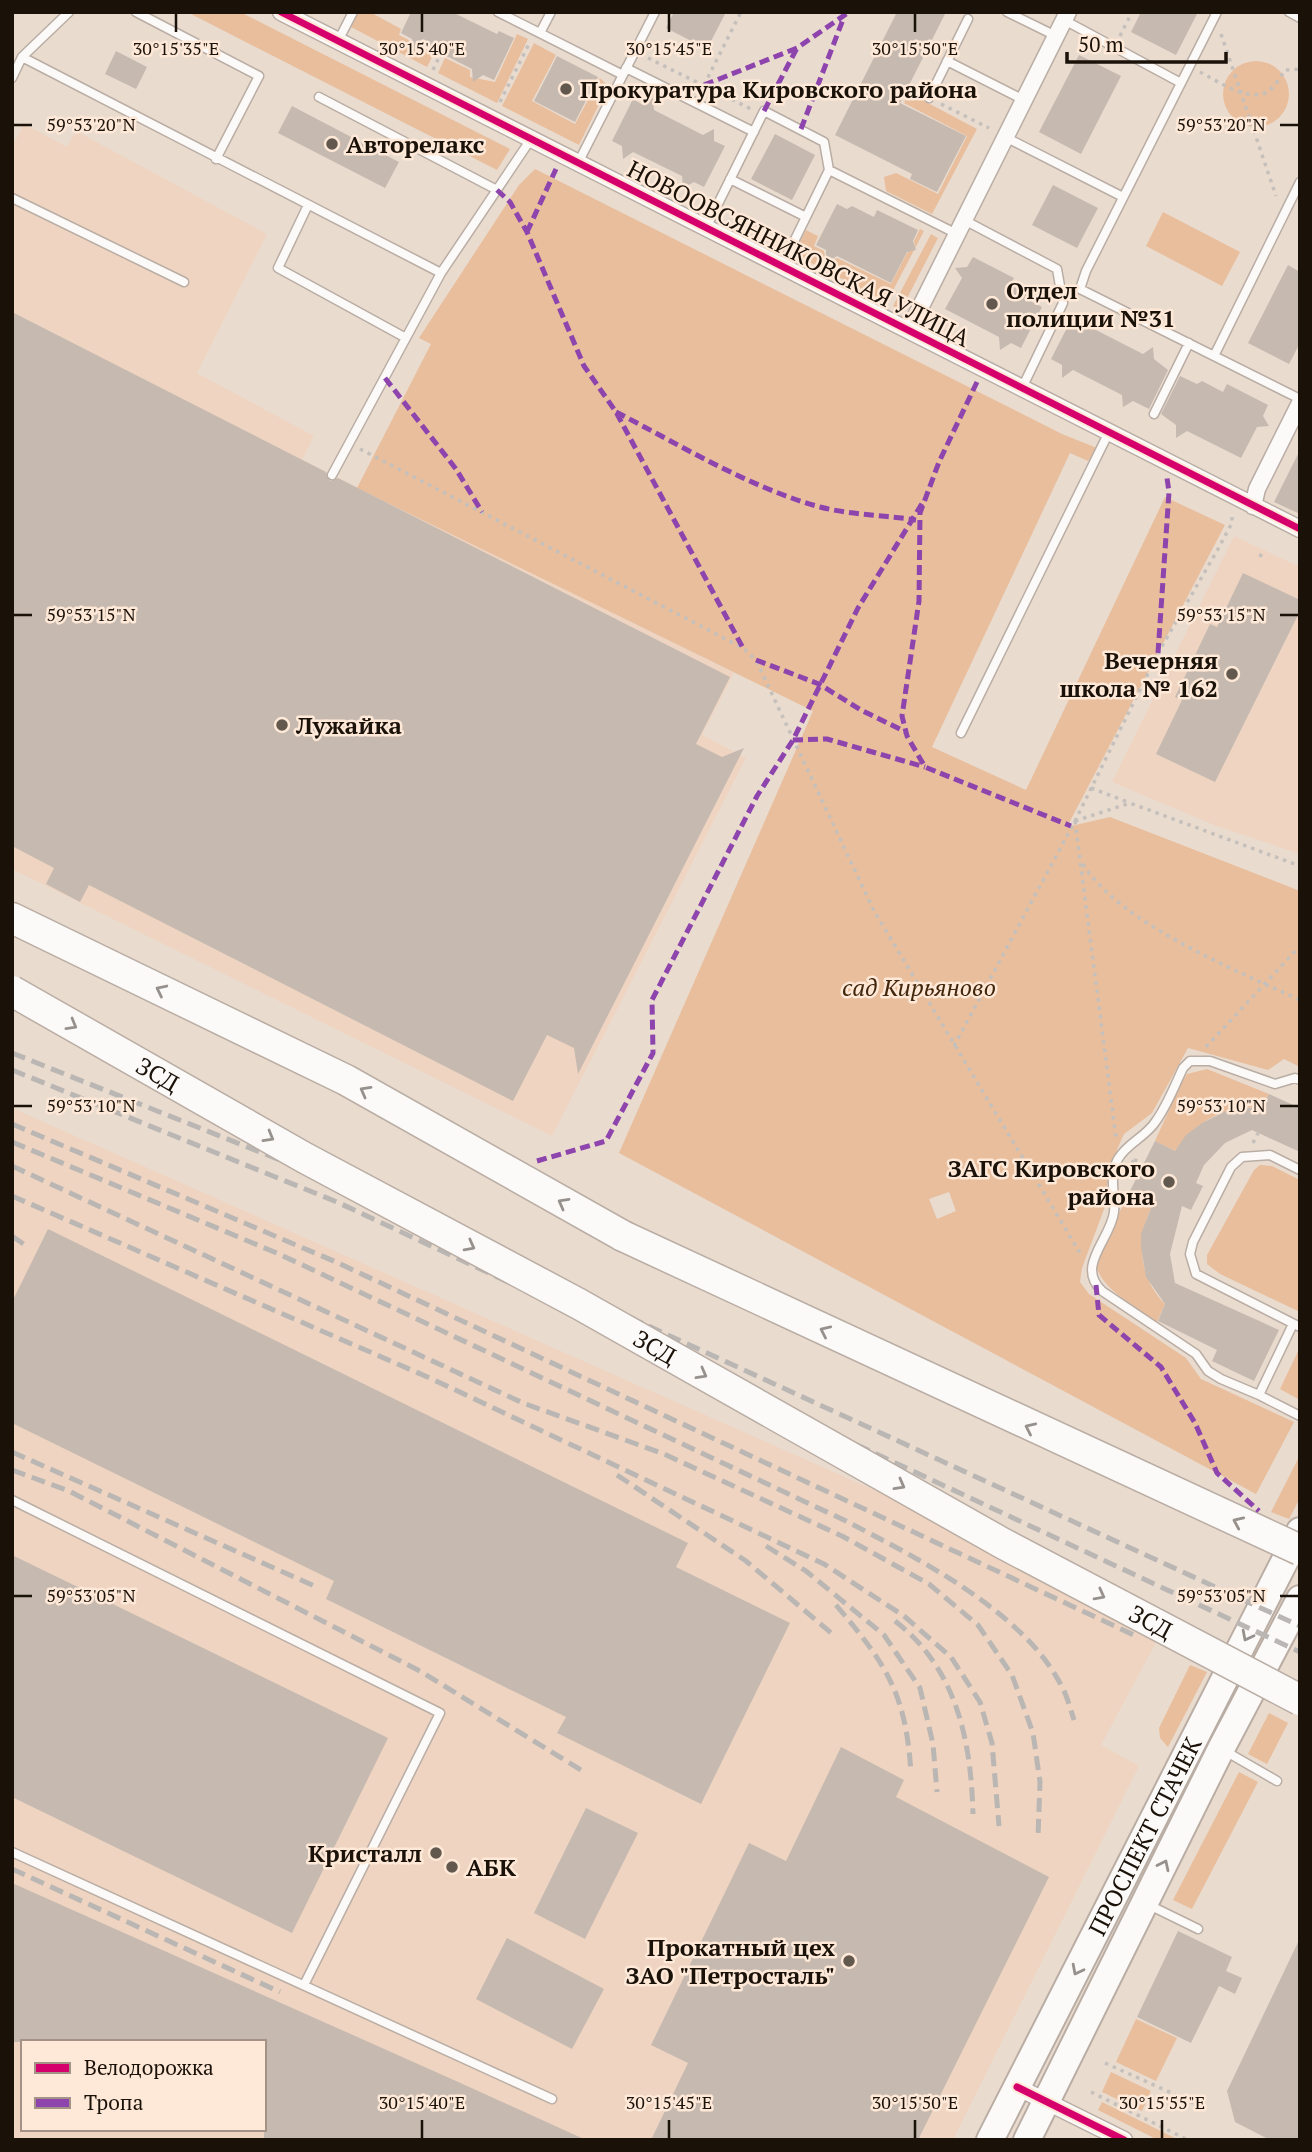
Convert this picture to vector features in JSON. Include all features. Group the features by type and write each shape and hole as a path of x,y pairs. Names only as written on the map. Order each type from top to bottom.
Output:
{"highway":[{"path":"12,918 346,1080 623,1236 1300,1550"},
{"name":"ЗСД","path":"12,991 305,1158 579,1304 1002,1543 1300,1700"}],"main road":[{"name":"ПРОСПЕКТ СТАЧЕК","path":"990,2140 1300,1531"},
{"name":"ПРОСПЕКТ СТАЧЕК","path":"1027,2140 1221,1749 1300,1599"}],"street":[{"name":"НОВООВСЯННИКОВСКАЯ УЛИЦА","path":"281,12 1300,529"},
{"path":"909,330 1066,16"},
{"path":"1253,506 1257,489 1300,401"},
{"path":"1017,2087 1124,2140"}],"lane":[{"path":"12,78 23,57 69,12"},
{"path":"136,12 259,76 216,159"},
{"path":"338,41 353,12"},
{"path":"498,12 754,132"},
{"path":"540,33 551,12"},
{"path":"578,163 654,12"},
{"path":"1007,12 1056,36"},
{"path":"1289,12 1300,18"},
{"path":"1216,14 1086,271 1080,289 1300,401"},
{"path":"1066,16 1115,48 1181,83"},
{"path":"929,98 968,19"},
{"path":"23,57 441,273"},
{"path":"947,61 1024,100"},
{"path":"319,97 497,190"},
{"path":"706,228 764,111 824,142 829,170 782,267"},
{"path":"1005,137 1123,197"},
{"path":"332,474 441,273 531,139"},
{"path":"829,170 1057,269 1063,303 1022,388"},
{"path":"730,179 806,217"},
{"path":"1214,356 1300,182"},
{"path":"12,198 184,282"},
{"path":"308,205 278,268 406,338"},
{"path":"1154,414 1189,343"},
{"path":"961,733 1110,432"},
{"path":"1300,1080 1296,1078 1275,1084 1197,1060 1183,1068 1157,1121 1118,1159 1112,1180 1114,1214 1091,1269 1096,1285 1102,1291 1196,1354 1208,1371 1300,1416"},
{"path":"1259,1395 1296,1325 1196,1275 1190,1254 1193,1242 1231,1167 1242,1157 1270,1155 1300,1170"},
{"path":"12,1500 440,1713 304,1985"},
{"path":"1221,1749 1277,1781"},
{"path":"12,1852 552,2099"},
{"path":"1145,1903 1198,1928"}],"path":[{"path":"704,85 741,12"},
{"path":"1115,48 1132,12"},
{"path":"1216,14 1277,200"},
{"path":"498,108 531,40 540,33"},
{"path":"635,51 762,114"},
{"path":"431,74 441,53"},
{"path":"1193,68 1240,92 1258,94 1270,91 1285,70 1300,69"},
{"path":"929,98 989,128"},
{"path":"348,443 743,648 756,660 874,911 953,1047 1091,1269"},
{"path":"953,1047 1075,821 1158,653 1232,523 1233,512"},
{"path":"1260,557 1263,550"},
{"path":"1091,788 1300,866"},
{"path":"1075,821 1130,803"},
{"path":"1075,821 1118,1159"},
{"path":"1082,862 1091,877 1123,906 1173,937 1300,1000"},
{"path":"1197,1060 1300,946"},
{"path":"1131,1174 1138,1169 1139,1161 1136,1160"},
{"path":"1105,2063 1196,2104"},
{"path":"1091,2092 1188,2140"}],"shaded area":[{"path":"24,124 67,147 76,131 267,234 197,373 314,436 302,460 734,673 702,735 746,758 552,1136 12,869 12,147"},
{"name":"Вечерняя школа № 162","path":"1234,536 1300,567 1300,854 1214,825 1112,782"},
{"path":"12,1108 1168,1620 1101,1745 1139,1766 953,2140 12,2140"}],"green space":[{"path":"187,12 240,12 510,149 497,170"},
{"path":"358,12 370,12 401,29 399,35 409,40 410,47 418,51 423,48 434,53 427,67 351,27"},
{"path":"517,34 528,39 497,103 438,73 445,58 470,70 470,77 495,82"},
{"path":"534,43 556,55 532,101 575,124 600,78 608,86 579,145 502,106"},
{"path":"1256,61 1279,71 1289,94 1279,117 1256,127 1233,117 1223,94 1233,71"},
{"path":"909,93 977,129 932,214 886,191 884,177 896,173 938,194 967,136 904,103"},
{"name":"сад Кирьяново","path":"535,169 1062,434 1097,448 1088,461 1070,453 932,747 1026,790 1165,497 1225,525 1067,827 1110,817 1300,891 1300,1067 1284,1059 1268,1070 1188,1048 1152,1113 1124,1134 1108,1170 1106,1204 1082,1268 1080,1282 1089,1294 1186,1358 1201,1379 1294,1422 1256,1494 619,1153 813,711 357,488 431,344 419,338 519,185","holes":["949,1192 956,1211 937,1219 929,1199"]},
{"path":"1163,212 1240,252 1222,286 1146,246"},
{"path":"920,229 924,231 887,302 794,254 806,230 818,236 814,246 824,251 825,257 832,261 837,258 891,284 907,253 915,246 914,241"},
{"path":"931,234 938,238 901,310 893,306"},
{"path":"1207,1069 1269,1094 1262,1107 1236,1109 1213,1117 1193,1131 1175,1151 1155,1141 1187,1074"},
{"path":"1260,1165 1272,1166 1300,1180 1300,1312 1220,1274 1207,1264 1207,1255 1254,1170"},
{"path":"1127,1197 1151,1208 1142,1246 1145,1271 1156,1294 1165,1304 1157,1322 1111,1288 1103,1280 1095,1261"},
{"path":"1300,1347 1300,1400 1280,1389"},
{"path":"1300,1455 1300,1498 1289,1519 1271,1512"},
{"path":"1190,1665 1207,1672 1168,1747 1160,1738 1159,1728"},
{"path":"1269,1713 1288,1723 1267,1764 1248,1754"},
{"path":"1239,1772 1258,1782 1192,1909 1173,1900"},
{"path":"1136,2019 1177,2038 1156,2081 1116,2062"},
{"path":"1111,2072 1151,2091 1142,2111 1102,2092"},
{"path":"1102,2102 1179,2140 1158,2140 1098,2110"}],"building":[{"path":"411,12 452,12 497,34 499,31 514,38 494,80 483,75 473,82 472,69 423,44 412,52 412,39 401,33"},
{"path":"674,12 726,12 707,49 666,28"},
{"path":"897,12 946,12 900,103 966,136 937,192 910,179 912,174 835,135"},
{"path":"1141,12 1198,12 1176,55 1131,32"},
{"path":"116,51 147,67 136,89 105,74"},
{"path":"1079,55 1121,76 1081,154 1039,132"},
{"name":"Прокуратура Кировского района","path":"557,56 598,77 575,122 534,101"},
{"path":"653,98 654,110 703,135 714,129 714,141 725,146 704,187 694,182 683,188 682,176 633,152 623,159 622,146 612,141 633,99 643,105"},
{"name":"Авторелакс","path":"292,106 399,162 385,188 278,133"},
{"path":"775,134 815,155 792,200 751,179"},
{"path":"1053,185 1098,208 1077,248 1032,225"},
{"path":"837,204 847,209 852,206 874,217 877,210 918,230 913,241 916,250 907,252 891,283 837,256 826,263 826,250 816,245"},
{"name":"Отдел полиции №31","path":"973,257 1014,278 1010,285 1032,295 1032,302 1042,307 1021,348 1011,343 1000,350 999,337 945,309 962,278 955,268 967,267"},
{"path":"1288,265 1300,272 1300,343 1289,364 1248,343"},
{"path":"12,312 326,472 330,481 338,478 730,677 696,744 722,757 744,748 578,1074 574,1048 547,1035 513,1101 89,885 80,902 46,884 54,868 12,846"},
{"path":"1093,316 1094,329 1143,354 1153,347 1154,359 1168,370 1149,409 1133,401 1123,407 1122,395 1073,370 1062,378 1062,365 1051,359 1072,318 1082,323"},
{"path":"1180,376 1197,384 1202,381 1223,392 1227,384 1268,405 1263,416 1269,426 1257,427 1241,458 1187,431 1176,438 1176,425 1161,414"},
{"path":"1300,450 1300,514 1274,502"},
{"path":"1243,573 1300,600 1300,611 1215,782 1156,754 1182,700 1175,697 1210,624 1217,627"},
{"path":"1269,1094 1300,1108 1300,1152 1252,1130 1225,1143 1204,1165 1196,1183 1203,1186 1191,1210 1182,1206 1170,1254 1175,1283 1279,1330 1254,1381 1212,1361 1217,1350 1158,1321 1165,1304 1146,1277 1141,1247 1141,1234 1151,1208 1127,1197 1155,1141 1175,1151 1186,1135 1202,1123 1230,1109 1262,1107"},
{"path":"48,1229 688,1543 676,1567 790,1623 701,1804 557,1733 566,1717 326,1599 334,1581 12,1423 12,1302"},
{"path":"12,1555 388,1738 292,1933 12,1797"},
{"name":"Прокатный цех ЗАО \"Петросталь\"","path":"841,1747 904,1780 896,1797 1049,1877 918,2140 651,2140 688,2063 651,2045 749,1843 786,1861"},
{"path":"586,1808 638,1833 585,1939 534,1913"},
{"path":"12,1883 586,2140 264,2140 266,2040 12,2042"},
{"path":"1178,1931 1232,1957 1226,1971 1242,1978 1235,1994 1219,1986 1191,2043 1137,2017"},
{"path":"507,1938 604,1989 572,2049 476,1999"},
{"path":"1300,1938 1300,2140 1270,2140 1235,2122 1227,2091"}],"railway":[{"path":"12,1053 340,1184 1300,1626"},
{"path":"12,1070 337,1202 1300,1652"},
{"path":"12,1124 336,1262 1136,1636"},
{"path":"12,1142 279,1254 846,1521 904,1552 966,1589 1021,1633 1044,1658 1061,1685 1074,1720"},
{"path":"12,1166 523,1403 664,1454 842,1536 929,1584 978,1625 1012,1675 1033,1733 1040,1782 1038,1837"},
{"path":"12,1196 432,1379 824,1564 904,1616 951,1657 980,1702 992,1743 999,1826"},
{"path":"12,1236 29,1248"},
{"path":"12,1452 319,1588"},
{"path":"12,1470 69,1491 420,1671 586,1773"},
{"path":"617,1475 746,1561 836,1637"},
{"path":"766,1546 806,1571 884,1635 920,1688 933,1744 937,1792"},
{"path":"836,1605 869,1645 891,1682 904,1722 911,1773"},
{"path":"895,1621 916,1640 933,1661 956,1708 969,1760 973,1814"},
{"path":"12,1869 280,1992"}],"marked path":[{"path":"704,85 797,48 849,12"},
{"path":"801,129 844,17"},
{"path":"764,111 797,48"},
{"path":"527,232 556,169"},
{"path":"497,190 510,202 527,232 584,366 616,412 743,648"},
{"path":"385,378 456,469 482,512"},
{"path":"977,382 939,462 920,513 919,601 902,716 907,736 925,767 1071,826"},
{"path":"616,412 716,465 793,499 832,510 916,520"},
{"path":"1158,653 1169,492 1167,478"},
{"path":"537,1161 606,1141 653,1053 652,1000 757,796 793,740 858,608 923,502"},
{"path":"756,660 819,684 861,710 906,732"},
{"path":"793,740 827,739 925,767"},
{"path":"1096,1285 1099,1315 1161,1367 1195,1423 1217,1473 1259,1511"}],"cycle path":[{"path":"281,12 1300,529"},
{"path":"1017,2087 1124,2140"}],"place":[{"name":"Прокуратура Кировского района","path":"566,89"},
{"name":"Авторелакс","path":"332,144"},
{"name":"Отдел полиции №31","path":"992,304"},
{"name":"Вечерняя школа № 162","path":"1232,674"},
{"name":"Лужайка","path":"282,725"},
{"name":"ЗАГС Кировского района","path":"1169,1182"},
{"name":"Кристалл","path":"436,1853"},
{"name":"АБК","path":"452,1867"},
{"name":"Прокатный цех ЗАО \"Петросталь\"","path":"849,1961"}]}
